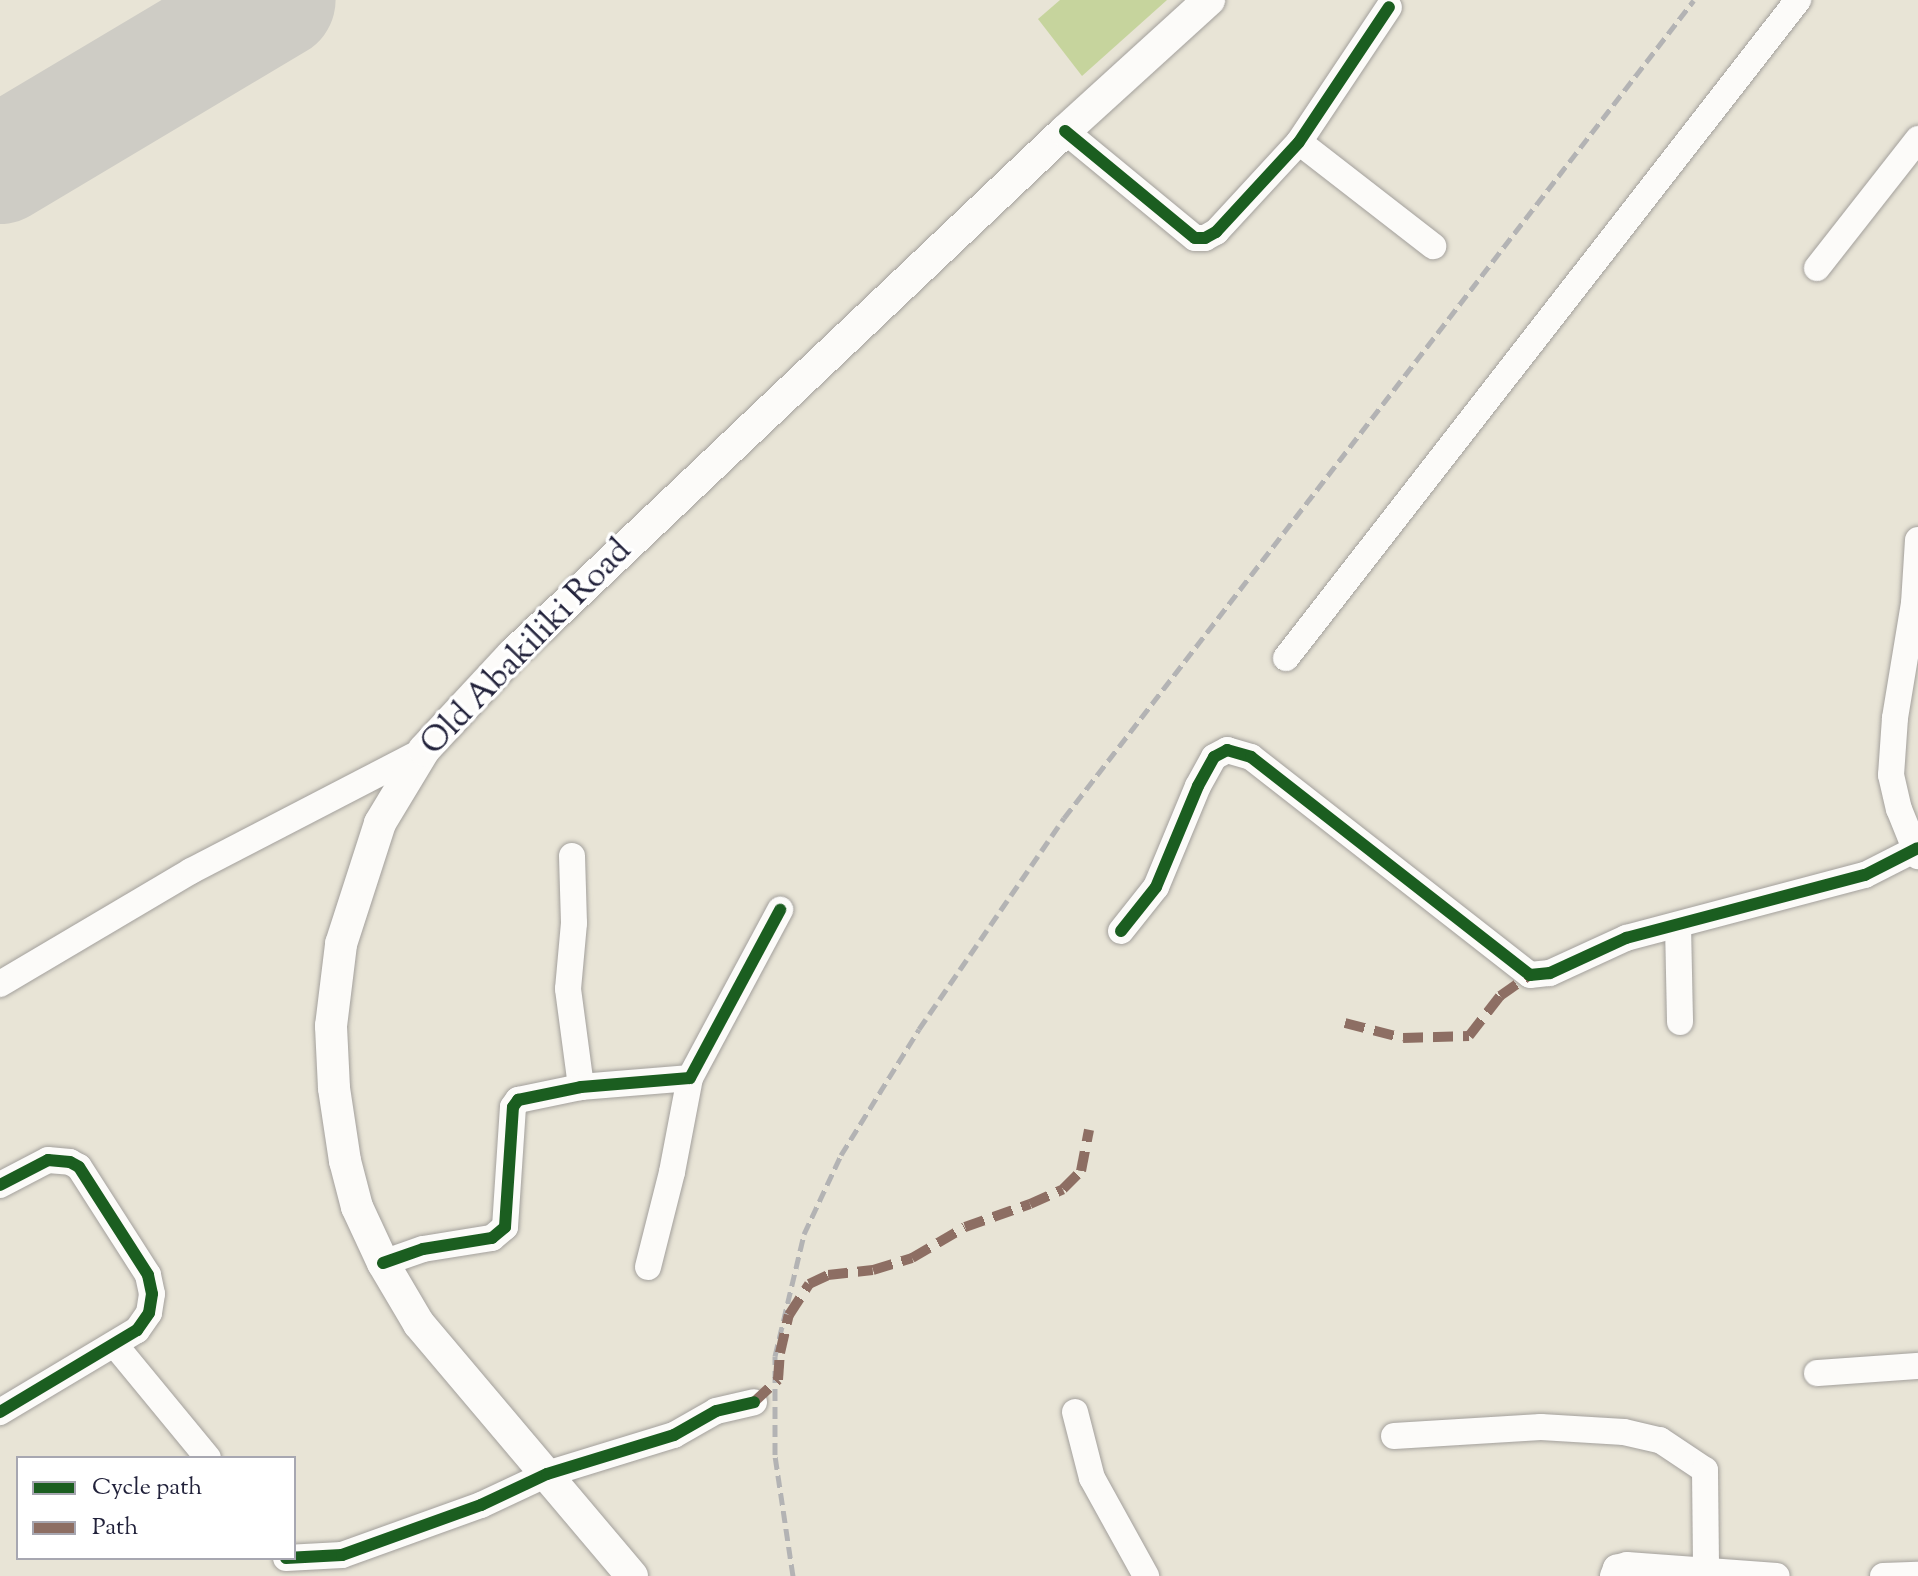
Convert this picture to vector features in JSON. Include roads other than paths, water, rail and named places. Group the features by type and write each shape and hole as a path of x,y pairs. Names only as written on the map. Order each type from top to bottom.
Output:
{"main road":[{"name":"Old Abakiliki Road","path":"632,1576 419,1324 383,1263 357,1207 345,1161 334,1088 331,1026 341,944 380,823 424,750 512,655 1065,131 1209,0"}],"street":[{"path":"1286,658 1798,0"},
{"path":"1065,131 1195,238 1216,232 1299,142 1389,7"},
{"path":"1817,268 1918,139"},
{"path":"1299,142 1433,246"},
{"path":"1121,931 1156,887 1198,786 1214,757 1227,750 1251,757 1530,975 1550,973 1626,938 1865,875 1917,850 1899,809 1891,775 1895,718 1914,603 1918,540"},
{"path":"0,984 191,871 424,750"},
{"path":"572,856 574,923 568,989 581,1087"},
{"path":"648,1267 672,1172 690,1078 780,910"},
{"path":"1678,925 1680,1022"},
{"path":"383,1263 423,1249 492,1238 505,1227 513,1107 518,1100 581,1087 690,1078"},
{"path":"0,1185 48,1160 70,1162 87,1175 148,1275 152,1294 149,1313 137,1330 0,1412"},
{"path":"115,1345 206,1456"},
{"path":"1817,1373 1918,1366"},
{"path":"296,1557 342,1555 481,1505 547,1474 674,1435 716,1411 754,1402"},
{"path":"1075,1412 1092,1478 1146,1576"},
{"path":"1394,1436 1541,1427 1624,1432 1660,1440 1705,1470 1706,1569"},
{"path":"1613,1576 1616,1568 1627,1565 1777,1576"},
{"path":"1883,1576 1918,1575"}],"railway":[{"path":"793,1576 775,1455 775,1356 804,1234 841,1155 919,1029 1064,818 1694,0"}]}
